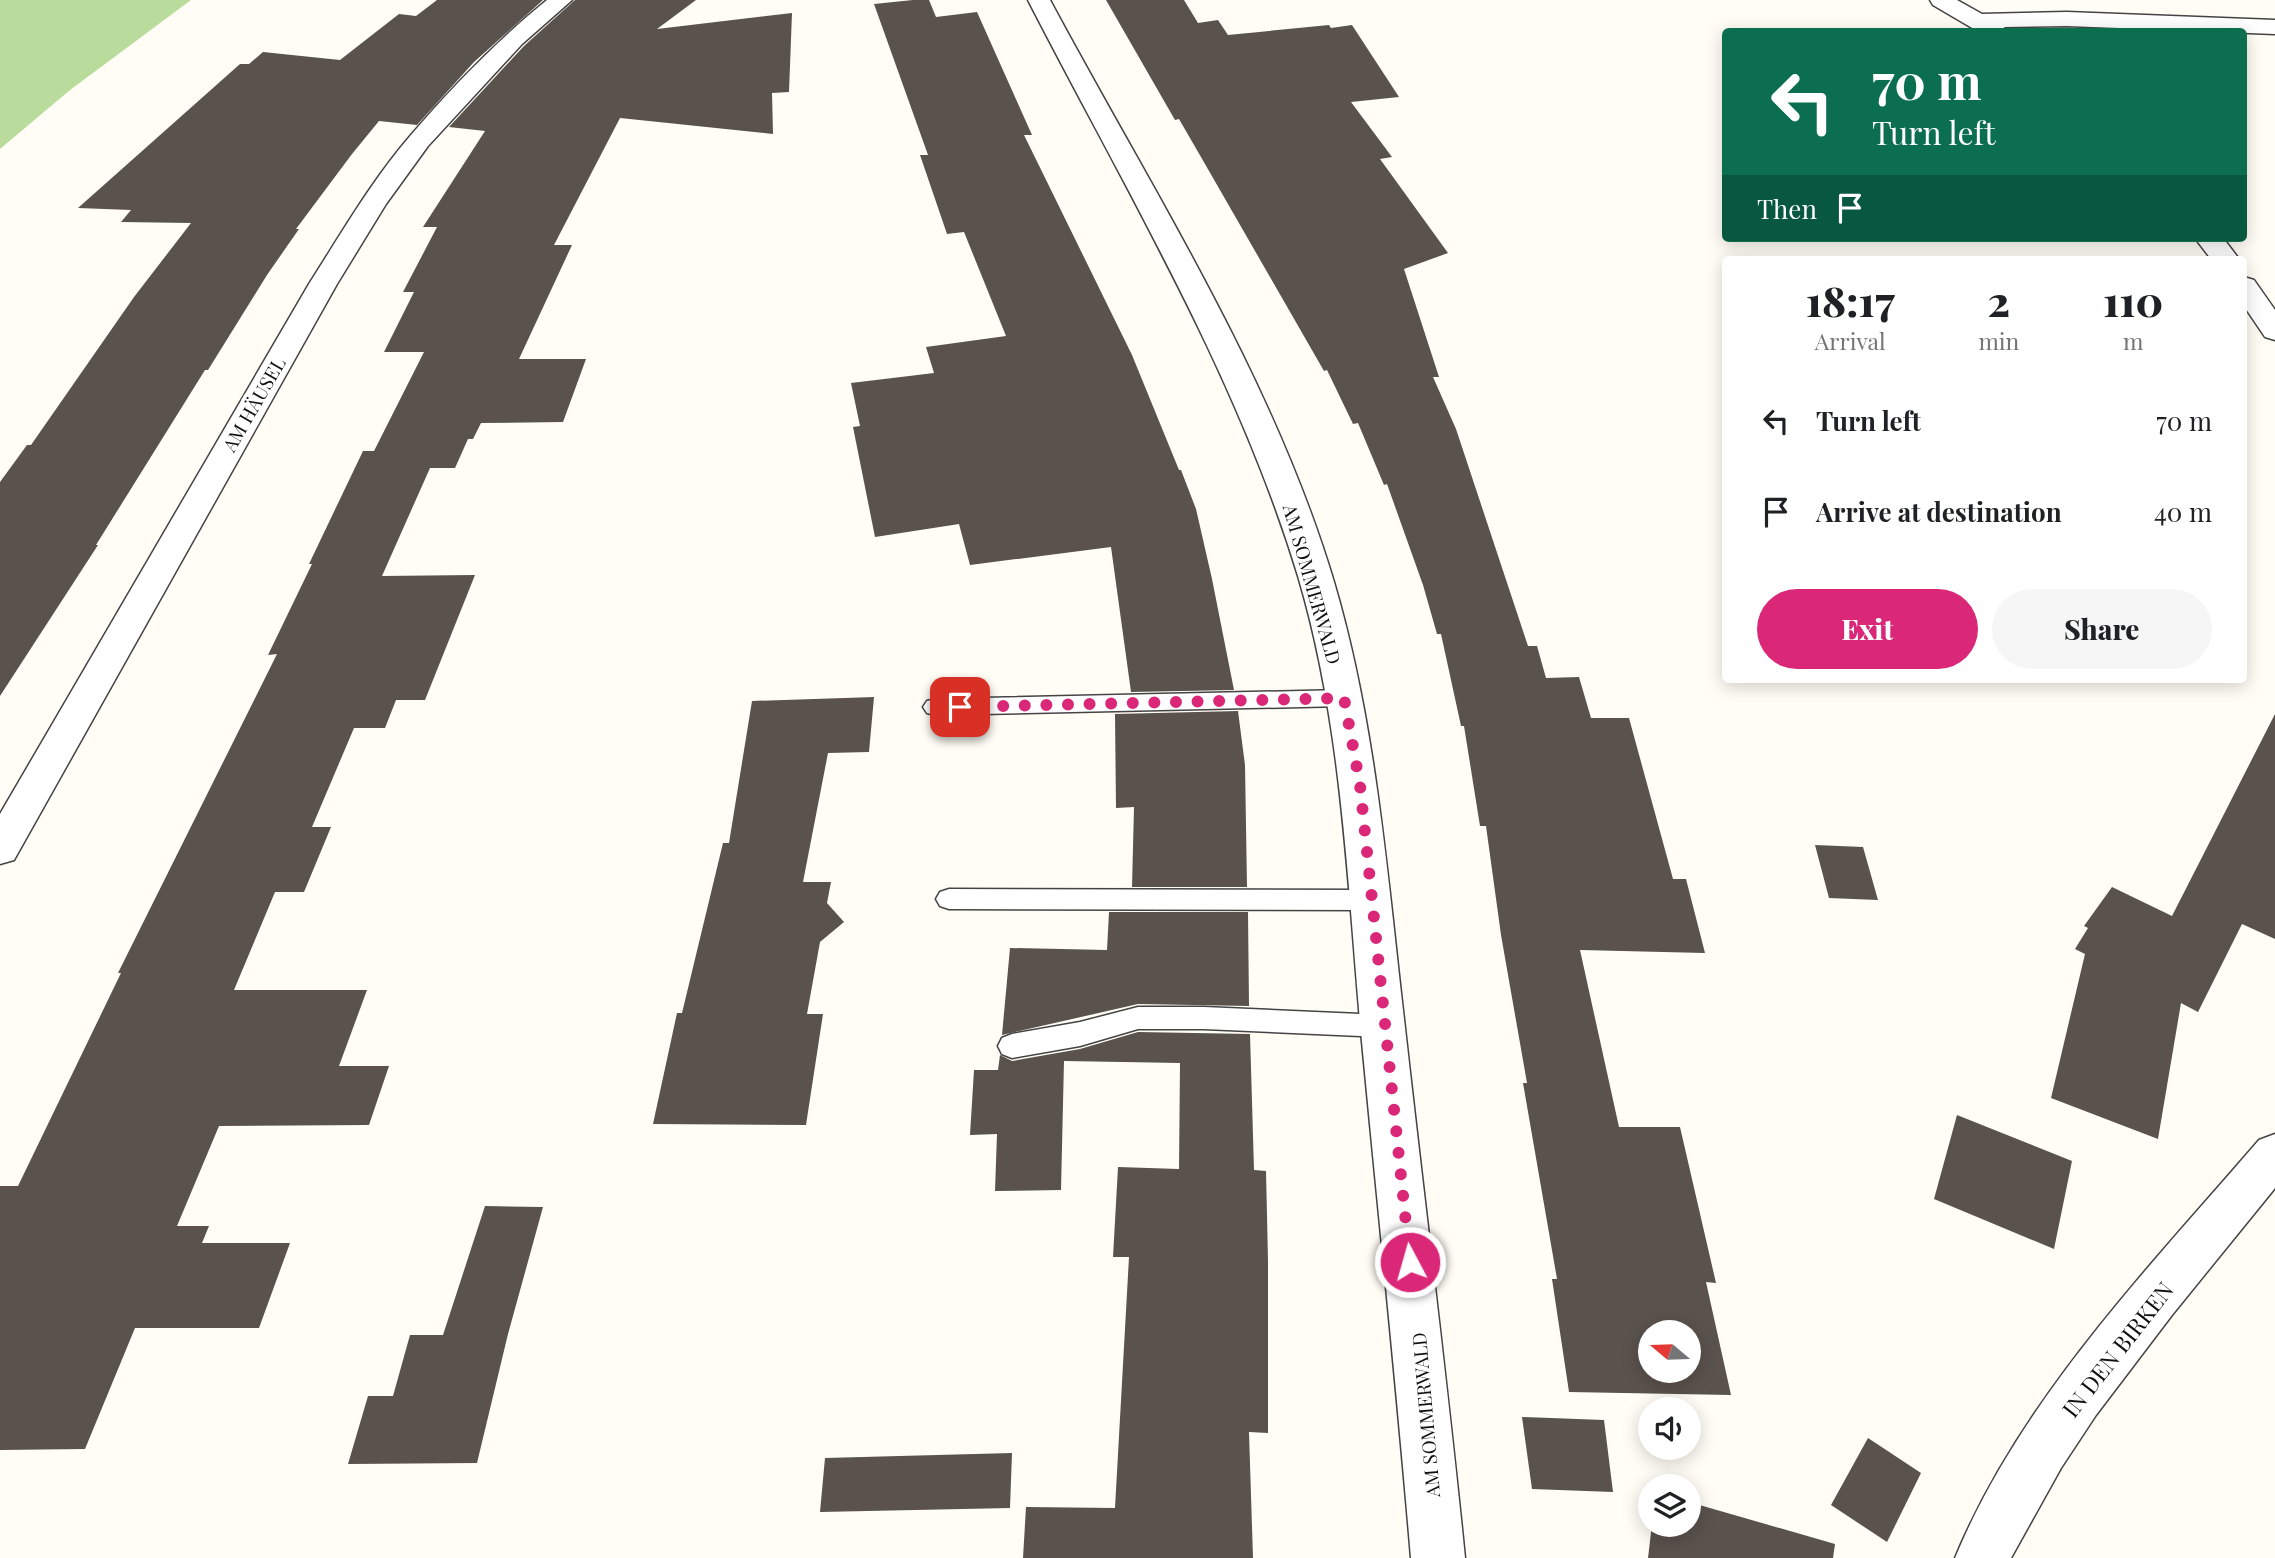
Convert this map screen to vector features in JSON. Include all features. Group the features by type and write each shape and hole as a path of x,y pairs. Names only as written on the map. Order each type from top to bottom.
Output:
{"street":[{"name":"AM HÄUSEL","path":"0,849 309,307 374,203 419,141 472,82 514,39 561,0"},
{"name":"AM SOMMERWALD","path":"1039,0 1220,340 1261,430 1298,522 1328,618 1360,785 1383,1026 1421,1366 1438,1558"},
{"path":"1941,0 1989,27 2067,19 2131,21 2251,26 2273,37"},
{"path":"2104,0 2131,21"},
{"path":"2212,242 2223,256"},
{"path":"2247,290 2275,331"},
{"name":"IN DEN BIRKEN","path":"1982,1558 2005,1510 2070,1405 2275,1154"}],"lane":[{"path":"935,707 1344,698"},
{"path":"949,899 1370,900"},
{"path":"1012,1046 1080,1034 1138,1018 1204,1018 1383,1026"}],"green space":[{"path":"0,0 191,0 70,90 0,149"}],"building":[{"path":"437,0 543,0 474,62 417,125 379,121 352,154 296,229 299,229 208,370 205,370 98,545 0,696 0,482 27,445 31,445 134,297 191,223 121,222 131,210 78,208 240,64 249,64 263,52 340,60 399,14 416,16"},
{"path":"575,0 696,0 657,29 792,13 789,92 772,93 773,134 620,118 554,245 572,245 519,359 586,359 563,422 481,423 473,439 468,439 455,468 430,468 382,576 475,575 425,700 396,700 385,728 354,728 312,827 331,827 304,892 275,892 234,990 367,990 339,1066 389,1066 369,1125 219,1126 177,1226 209,1226 202,1243 290,1243 259,1328 135,1328 85,1449 0,1450 0,1186 18,1186 121,973 118,973 277,654 268,655 363,451 374,451 424,352 384,352 414,292 403,292 437,227 423,227 485,131 449,127 524,46"},
{"path":"929,0 936,17 977,12 1032,135 1024,135 1132,355 1196,509 1234,690 1131,692 1111,547 970,565 959,524 875,537 853,427 860,426 851,383 934,373 926,347 1006,336 964,232 947,234 920,155 928,155 874,4"},
{"path":"1106,0 1184,0 1198,23 1218,20 1228,35 1352,25 1399,97 1351,102 1392,157 1380,159 1448,253 1404,269 1439,377 1433,377 1456,429 1528,646 1537,646 1546,678 1579,677 1591,718 1629,718 1673,879 1686,879 1705,953 1580,950 1619,1127 1680,1127 1716,1283 1706,1282 1731,1395 1569,1392 1552,1279 1557,1279 1523,1083 1527,1083 1501,935 1486,826 1480,826 1464,726 1461,726 1441,634 1437,634 1423,585 1387,484 1384,485 1358,423 1353,424 1327,370 1324,371 1179,119 1175,120"},
{"path":"874,697 869,752 828,753 803,882 831,882 827,903 844,922 820,942 807,1014 823,1014 806,1125 653,1124 677,1013 682,1013 723,843 729,843 752,701"},
{"path":"1238,711 1245,765 1247,887 1132,887 1134,807 1116,808 1115,714"},
{"path":"2275,714 2275,939 2242,924 2198,1012 2181,1003 2158,1139 2051,1098 2085,954 2075,949 2088,928 2084,926 2112,887 2172,916"},
{"path":"1815,845 1863,847 1878,900 1829,898"},
{"path":"1109,912 1248,912 1249,1006 1138,1004 1002,1035 1010,948 1107,950"},
{"path":"1138,1032 1250,1034 1254,1170 1266,1171 1268,1261 1268,1433 1249,1432 1253,1558 1023,1558 1026,1507 1115,1508 1129,1257 1113,1257 1118,1167 1179,1169 1180,1063 1064,1061 1061,1190 995,1191 997,1134 970,1135 974,1070 998,1070 1000,1055 1012,1061 1080,1049"},
{"path":"1957,1115 2072,1161 2054,1249 1934,1199"},
{"path":"485,1206 543,1207 508,1334 477,1463 348,1464 368,1396 393,1396 410,1335 443,1335"},
{"path":"1522,1417 1604,1420 1613,1492 1532,1489"},
{"path":"1868,1438 1921,1473 1887,1542 1831,1505"},
{"path":"1012,1453 1010,1508 820,1512 825,1458"},
{"path":"1701,1505 1835,1544 1833,1558 1648,1558 1650,1537 1701,1537"}],"route":[{"path":"960,707 1344,698 1360,785 1383,1026 1410,1262"}]}
